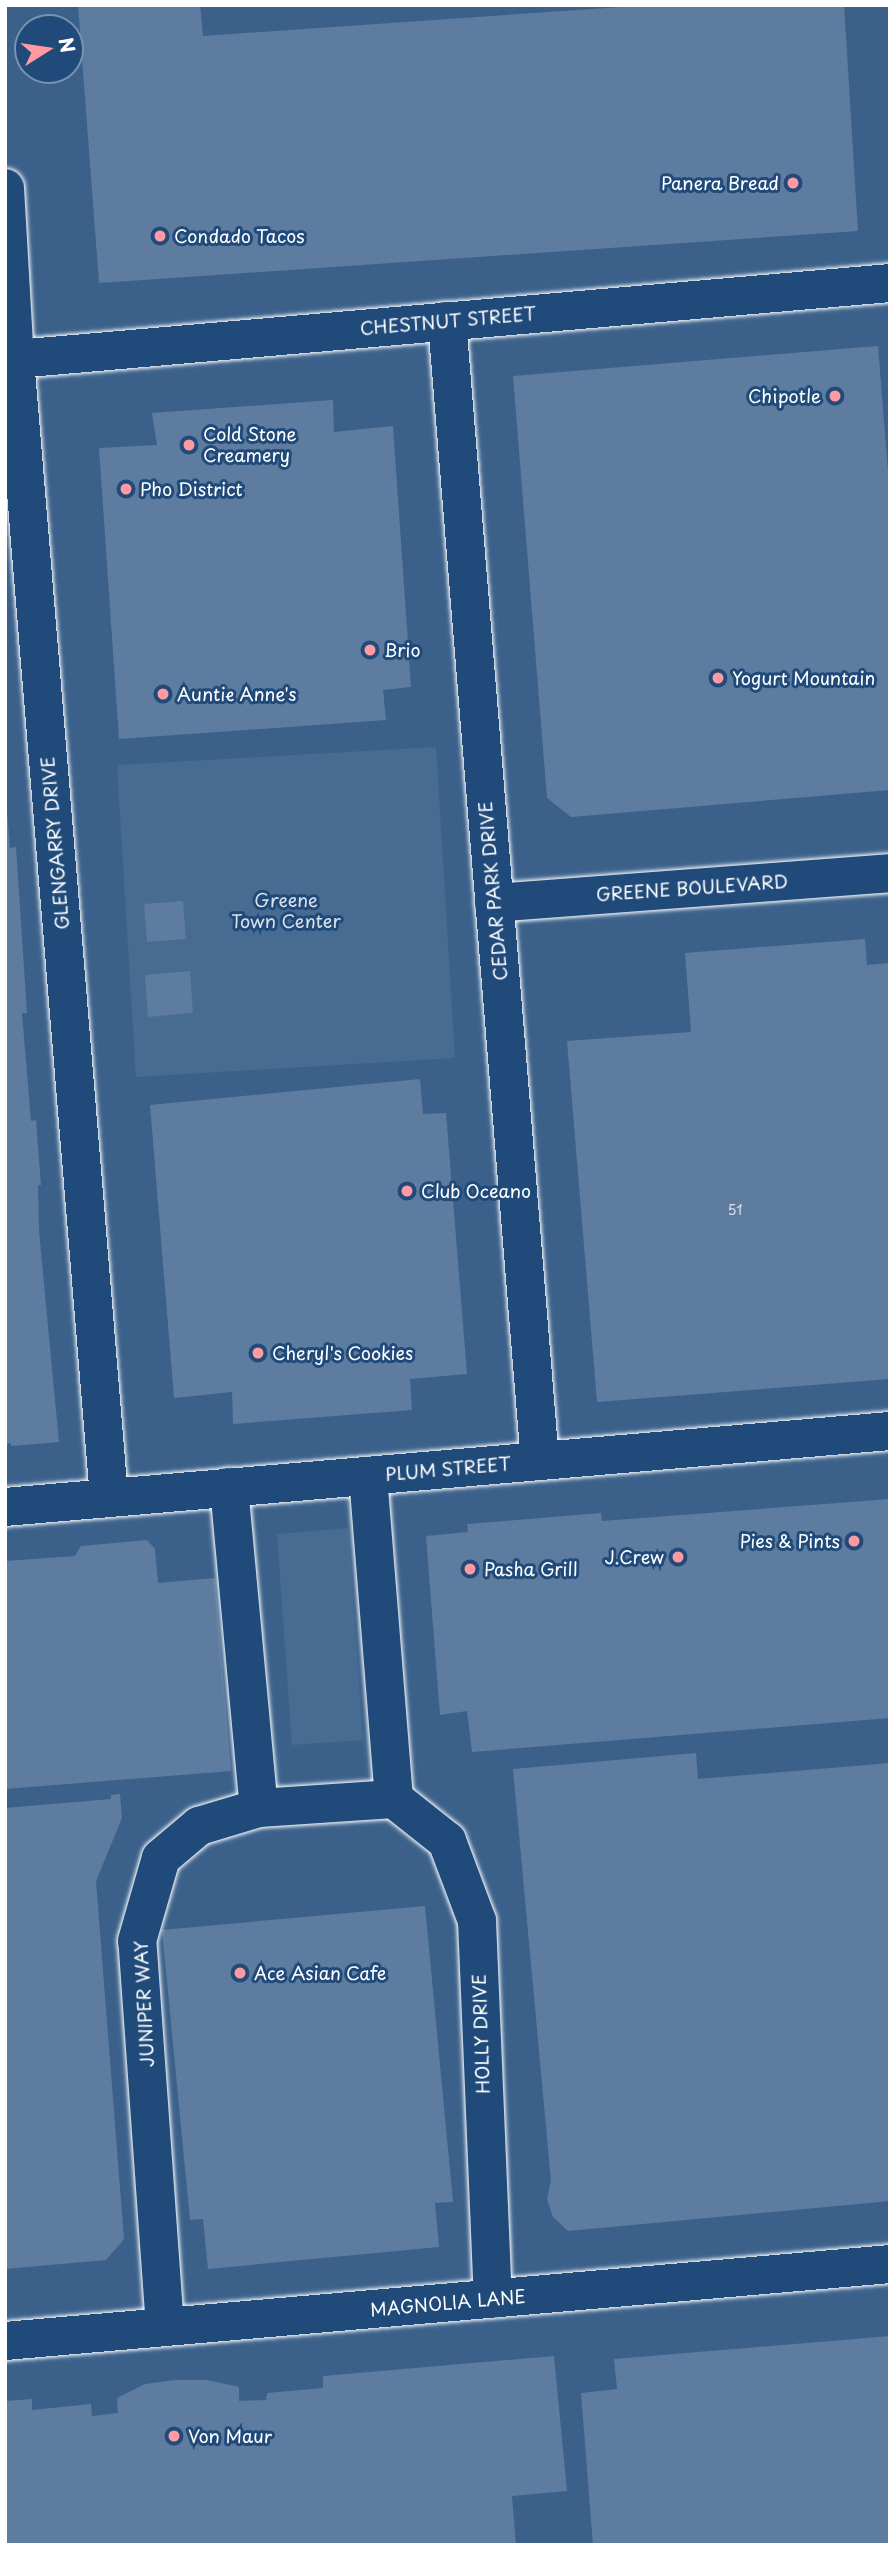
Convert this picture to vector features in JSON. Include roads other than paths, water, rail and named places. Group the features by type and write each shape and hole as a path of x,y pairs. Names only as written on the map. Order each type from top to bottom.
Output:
{"street":[{"name":"GLENGARRY DRIVE","path":"5,188 10,359 109,1498"},
{"name":"CHESTNUT STREET","path":"10,359 890,283"},
{"name":"CEDAR PARK DRIVE","path":"447,321 540,1461"},
{"name":"GREENE BOULEVARD","path":"494,903 890,873"},
{"name":"PLUM STREET","path":"5,1507 890,1431"},
{"path":"368,1476 394,1799"},
{"path":"229,1487 259,1808"},
{"name":"JUNIPER WAY","path":"165,2327 137,1941 161,1858 199,1826 259,1808 394,1799"},
{"name":"HOLLY DRIVE","path":"394,1799 447,1841 477,1921 493,2300"},
{"name":"MAGNOLIA LANE","path":"5,2341 890,2264"}],"place":[{"name":"Panera Bread","path":"793,183"},
{"name":"Condado Tacos","path":"160,236"},
{"name":"Chipotle","path":"835,396"},
{"name":"Cold Stone Creamery","path":"189,445"},
{"name":"Pho District","path":"126,489"},
{"name":"Brio","path":"370,650"},
{"name":"Yogurt Mountain","path":"718,678"},
{"name":"Auntie Anne's","path":"163,694"},
{"name":"Club Oceano","path":"407,1191"},
{"name":"Cheryl's Cookies","path":"258,1353"},
{"name":"Pies & Pints","path":"854,1541"},
{"name":"J.Crew","path":"678,1557"},
{"name":"Pasha Grill","path":"470,1569"},
{"name":"Ace Asian Cafe","path":"240,1973"},
{"name":"Von Maur","path":"174,2436"}],"park label":[{"name":"Greene Town Center","path":"286,911"}]}
